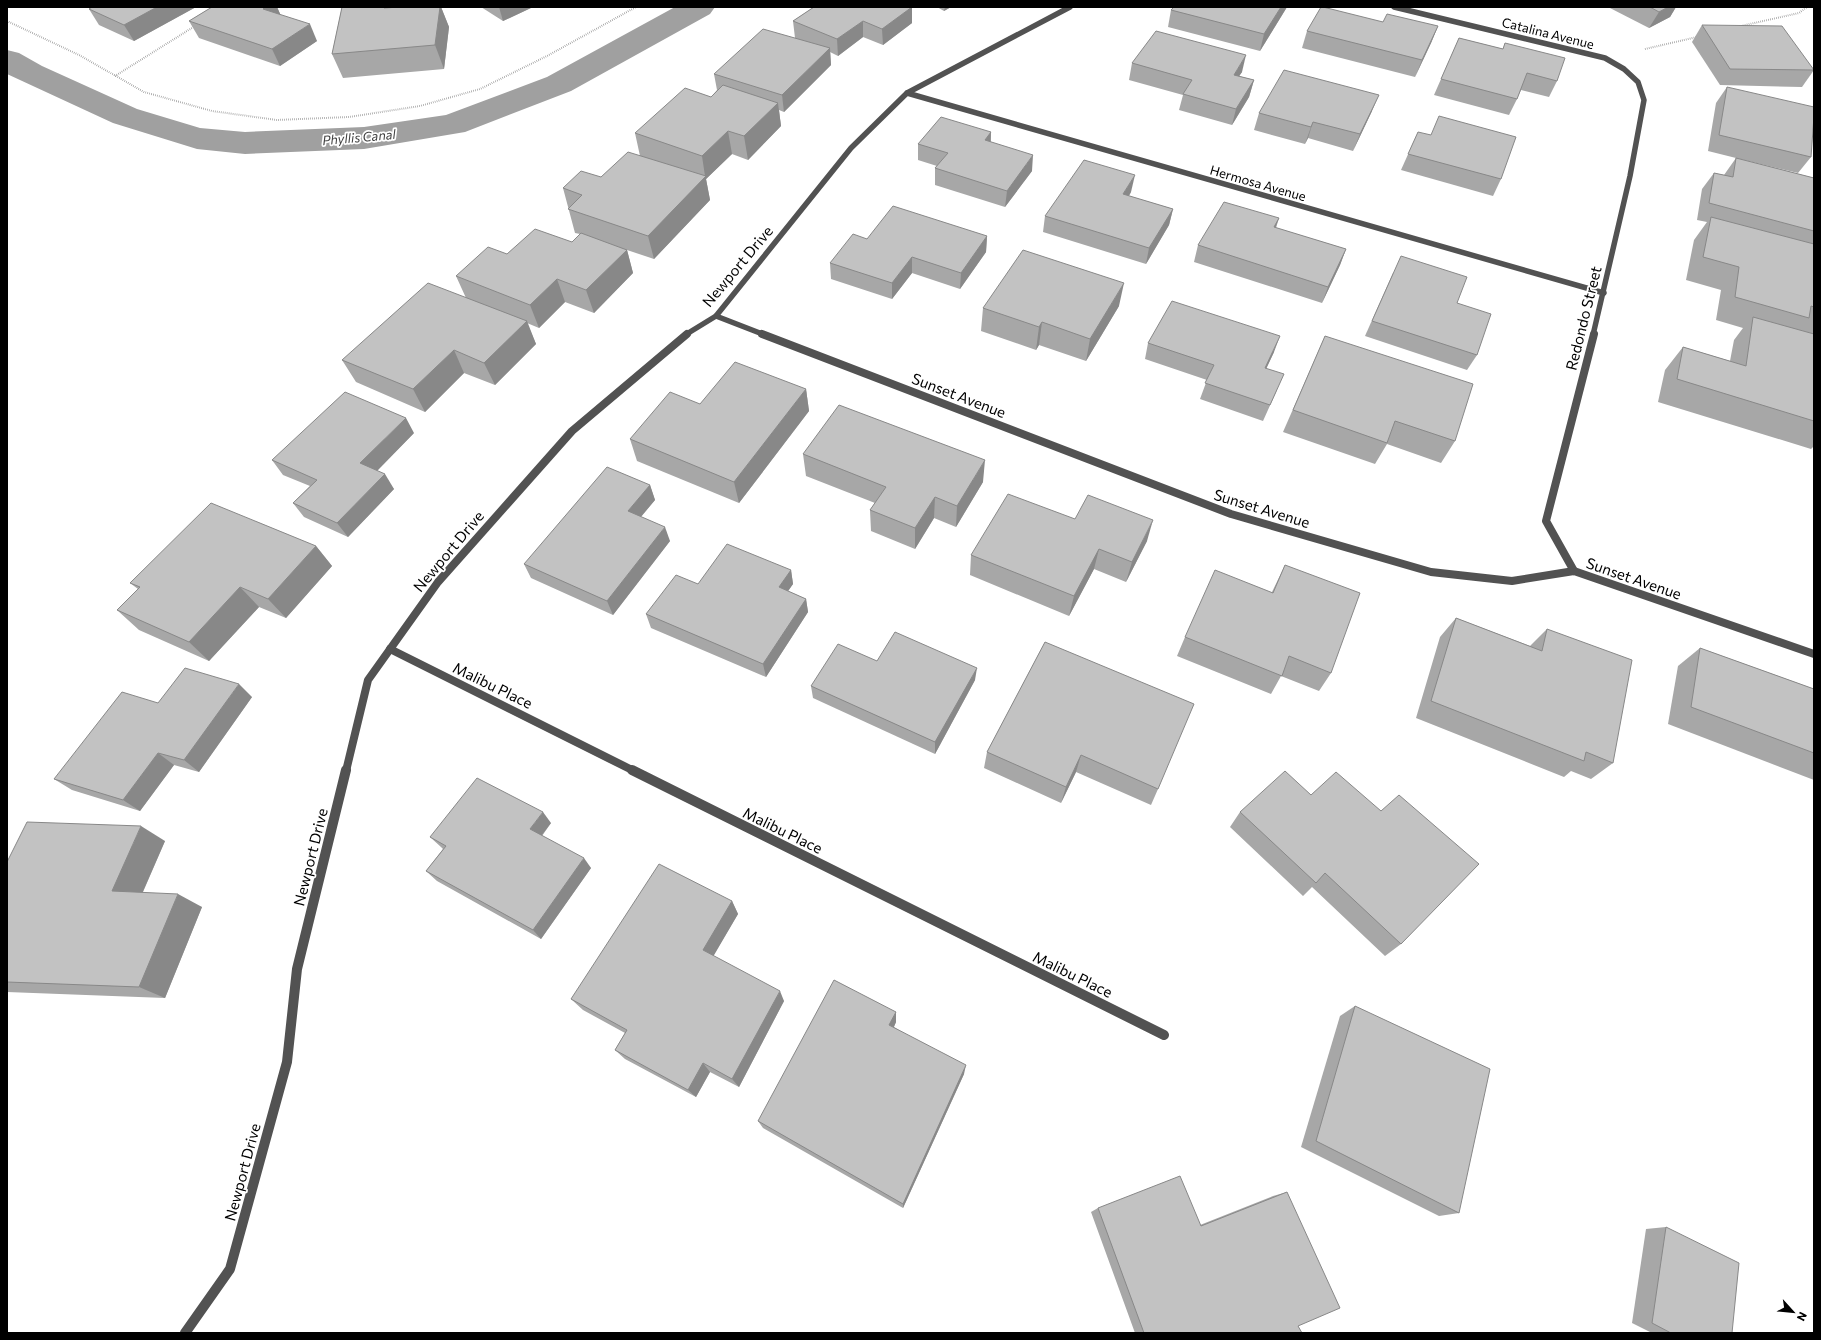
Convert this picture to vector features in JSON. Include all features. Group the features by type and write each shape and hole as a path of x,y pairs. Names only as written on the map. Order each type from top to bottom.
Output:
{"street":[{"name":"Newport Drive","path":"185,1333 230,1269 287,1062 296,969 368,680 438,582 572,431 683,336 716,316 851,148 907,93 1070,7"},
{"name":"Catalina Avenue","path":"1394,7 1605,58 1624,69"},
{"name":"Redondo Street","path":"1574,571 1546,521 1604,293 1630,176 1644,100 1638,82 1624,69"},
{"name":"Hermosa Avenue","path":"907,93 1604,293"},
{"name":"Sunset Avenue","path":"716,316 1231,514 1432,572 1512,581 1574,571 1814,654"},
{"name":"Malibu Place","path":"390,649 1164,1035"}],"path":[{"path":"7,20 79,55 144,92 212,111 277,120 349,117 420,106 480,89 547,56 636,7"},
{"path":"1737,27 1799,13 1807,7"},
{"path":"116,76 199,23"},
{"path":"1605,58 1698,36"}],"building":[{"path":"92,7 157,7 124,25 89,9"},
{"path":"212,7 265,7 263,9 310,24 272,49 189,21"},
{"path":"342,7 440,7 435,45 332,54"},
{"path":"814,7 912,7 882,29 863,21 837,39 793,21"},
{"path":"1174,7 1281,7 1264,34 1171,10"},
{"path":"1321,7 1383,22 1387,14 1438,26 1422,60 1307,31"},
{"path":"1650,7 1668,7 1659,12"},
{"path":"1702,25 1782,26 1814,70 1730,69"},
{"path":"763,29 830,48 782,95 714,74"},
{"path":"1156,31 1246,55 1234,75 1254,80 1236,109 1183,94 1192,80 1132,63"},
{"path":"1459,38 1503,49 1505,43 1565,58 1557,81 1527,73 1517,99 1441,79"},
{"path":"1284,70 1379,95 1360,134 1313,122 1311,127 1259,113"},
{"path":"723,85 778,103 744,136 728,131 702,156 635,133 685,88 711,97"},
{"path":"1727,87 1814,107 1811,157 1719,135"},
{"path":"1439,116 1516,137 1501,179 1408,154 1418,132 1431,135"},
{"path":"941,117 991,132 985,140 1033,155 1007,191 935,168 948,153 918,144"},
{"path":"628,152 706,176 648,236 568,209 582,195 563,188 581,171 601,177"},
{"path":"1736,158 1814,178 1814,231 1709,203 1714,173 1733,177"},
{"path":"1084,160 1135,175 1123,194 1173,209 1149,248 1045,216"},
{"path":"1224,202 1279,218 1274,227 1346,249 1328,287 1198,245"},
{"path":"893,206 987,236 961,273 912,257 892,283 830,263 853,234 867,239"},
{"path":"1711,217 1814,244 1814,307 1811,306 1809,318 1735,297 1739,267 1703,257"},
{"path":"535,229 572,242 581,233 627,250 586,290 557,279 530,305 456,276 488,247 507,254"},
{"path":"1023,250 1124,283 1090,339 1042,322 1039,327 983,308"},
{"path":"1401,256 1467,277 1457,303 1491,314 1477,355 1372,321"},
{"path":"428,283 527,321 484,363 454,350 413,389 342,360"},
{"path":"1172,301 1280,336 1265,368 1284,374 1270,405 1205,383 1214,365 1148,343"},
{"path":"1753,317 1814,334 1814,421 1677,379 1683,347 1746,366"},
{"path":"1325,336 1473,384 1455,441 1395,421 1387,443 1293,410"},
{"path":"735,362 806,389 734,482 630,439 670,392 700,404"},
{"path":"345,392 406,418 360,463 385,474 337,523 293,503 317,480 272,460"},
{"path":"839,405 985,460 957,506 935,497 915,528 870,510 886,487 803,454"},
{"path":"607,467 650,485 628,511 665,527 607,601 524,564"},
{"path":"1008,494 1075,519 1088,495 1153,520 1132,562 1099,549 1074,596 971,555"},
{"path":"211,503 316,546 268,599 240,587 189,642 117,610 140,587 130,583"},
{"path":"727,544 791,570 779,587 806,599 763,664 646,614 676,575 698,584"},
{"path":"1285,565 1360,593 1331,673 1289,656 1282,676 1185,637 1215,570 1273,593"},
{"path":"1456,618 1542,651 1547,629 1632,660 1613,763 1586,752 1584,761 1431,701"},
{"path":"895,632 977,668 935,742 811,686 838,644 877,661"},
{"path":"1045,642 1194,704 1158,789 1081,755 1066,787 987,752"},
{"path":"1700,648 1814,689 1814,753 1691,707"},
{"path":"185,668 239,684 184,760 158,753 123,800 54,779 122,692 158,703"},
{"path":"1285,771 1311,795 1336,772 1381,811 1399,795 1479,864 1401,944 1325,873 1316,883 1240,812"},
{"path":"477,778 543,812 530,829 584,858 533,930 426,871 446,846 430,837"},
{"path":"27,822 141,826 112,891 178,894 139,987 7,982 7,862"},
{"path":"659,864 732,901 703,950 780,991 732,1079 703,1063 688,1090 615,1050 627,1030 571,999"},
{"path":"834,980 896,1012 889,1025 966,1065 903,1204 758,1121"},
{"path":"1355,1006 1490,1069 1459,1213 1316,1141"},
{"path":"1180,1176 1201,1226 1287,1192 1340,1308 1298,1326 1302,1333 1144,1333 1098,1208"},
{"path":"1666,1227 1739,1263 1732,1333 1671,1333 1652,1323"}],"waterway":[{"name":"Phyllis Canal","path":"7,60 30,73 125,116 197,138 245,143 364,138 453,125 559,84 699,7"}]}
